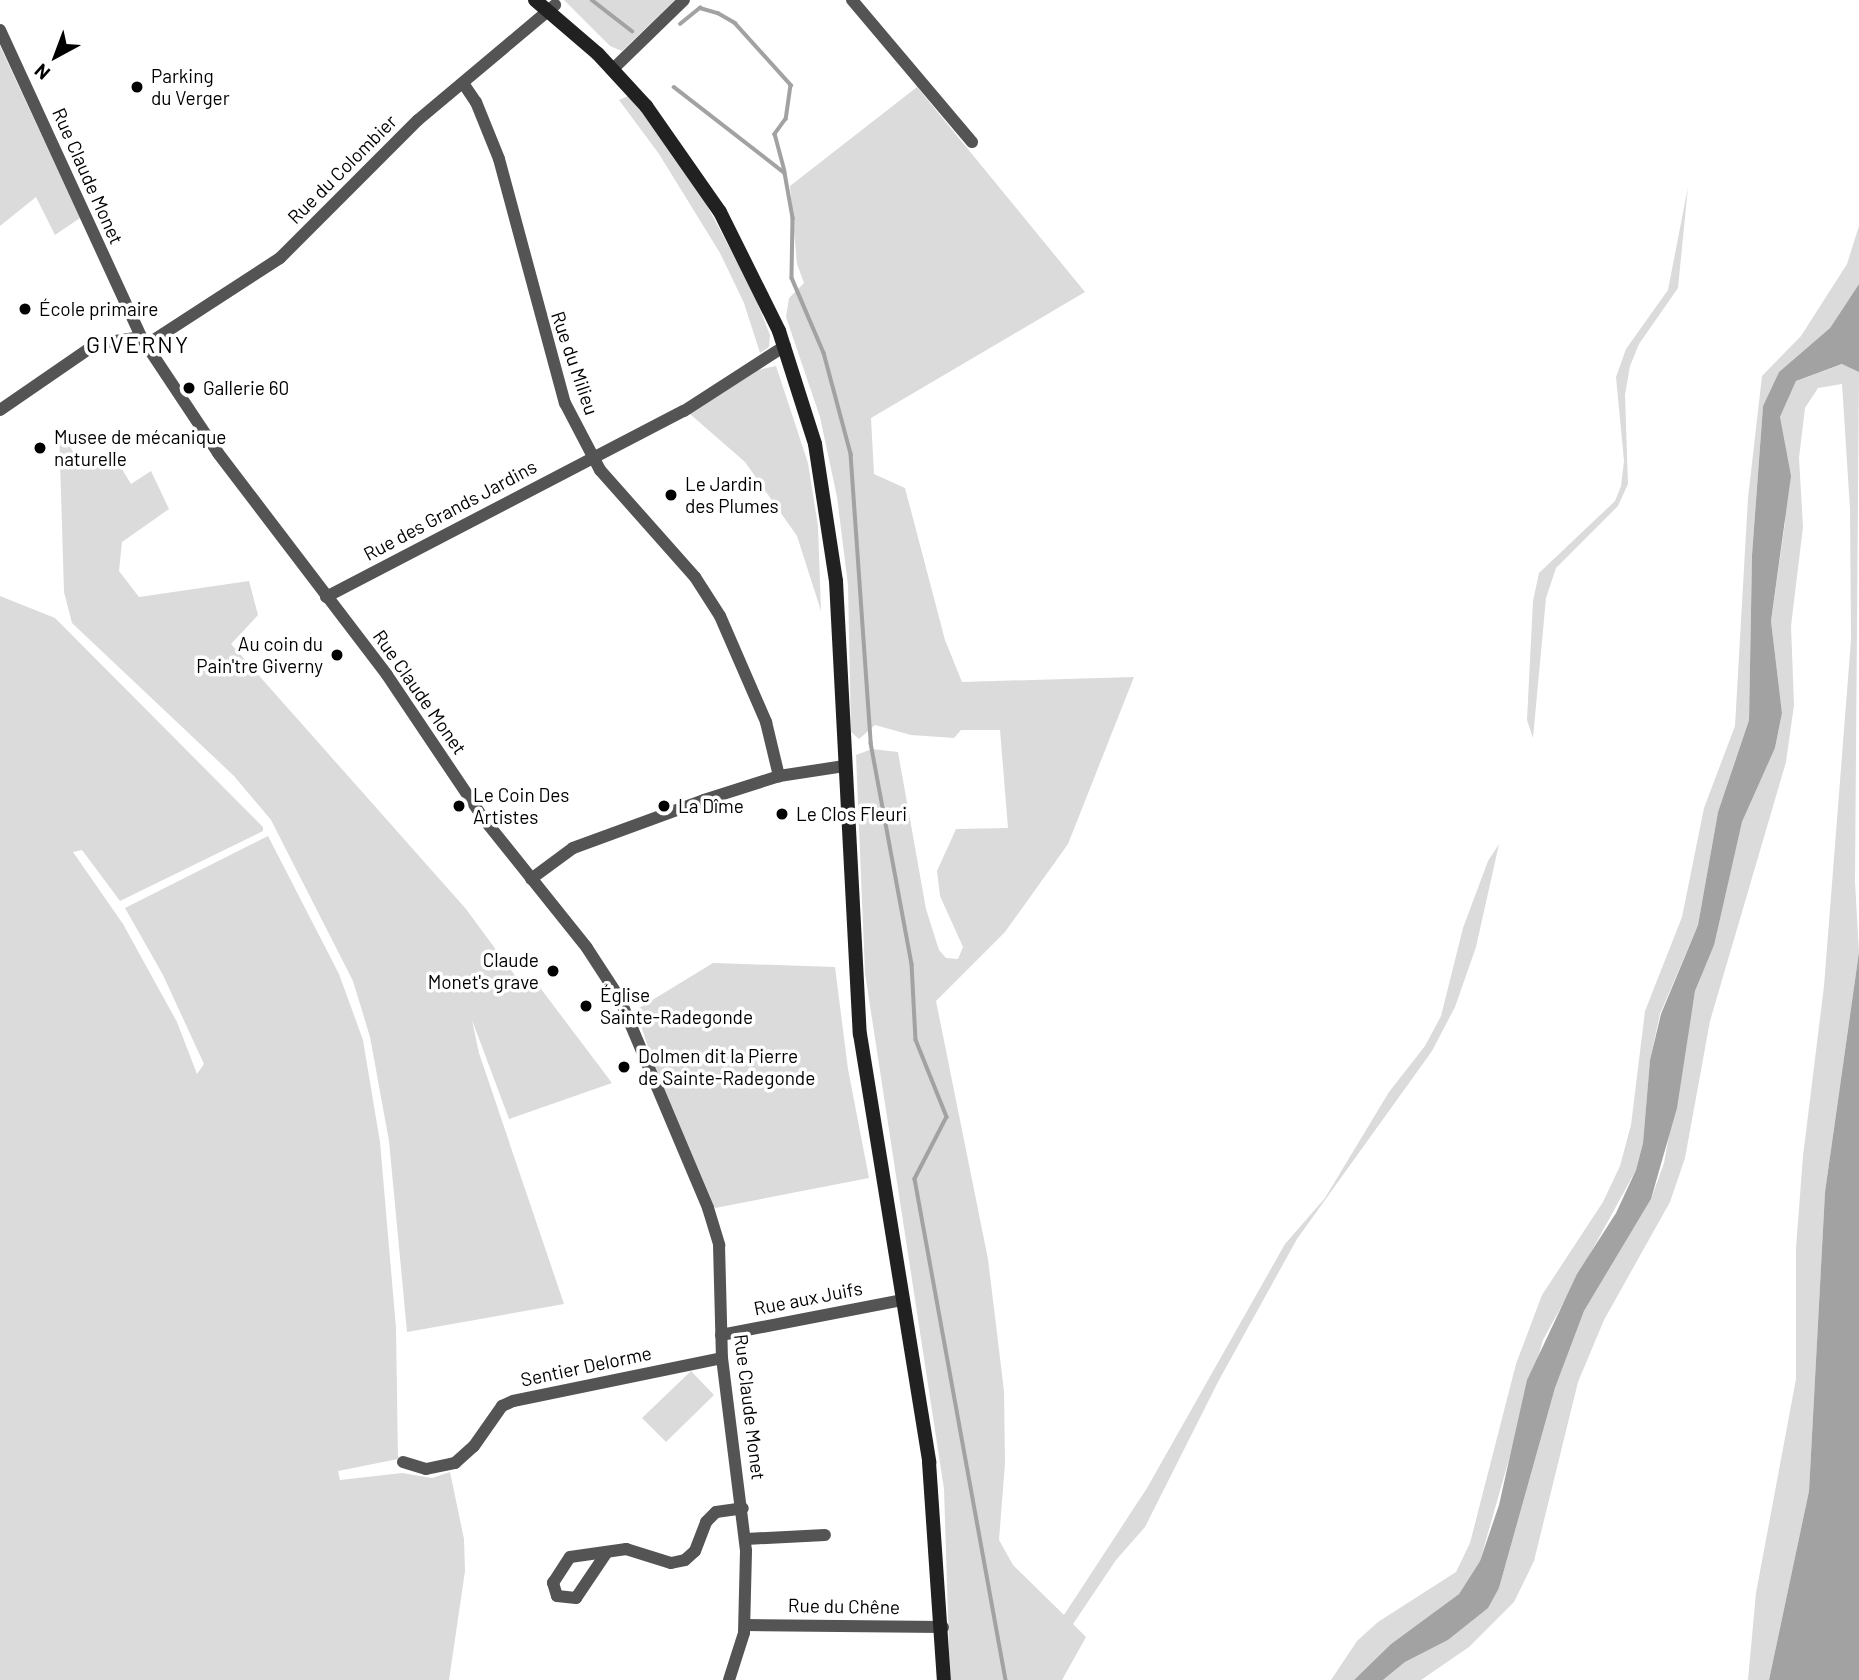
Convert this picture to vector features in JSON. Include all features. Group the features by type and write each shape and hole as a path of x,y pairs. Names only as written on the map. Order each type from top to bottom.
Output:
{"main road":[{"path":"535,0 551,5 613,69 664,128 720,212 785,346 815,444 833,543 860,1034 929,1462 943,1627 944,1680"}],"street":[{"path":"613,69 684,0"},
{"path":"852,0 972,142"},
{"name":"Rue du Colombier","path":"144,341 280,258 418,120 551,5"},
{"name":"Rue Claude Monet","path":"0,30 144,341 218,453 531,879 587,948 628,1014 715,1229 721,1267 722,1358 746,1539 745,1625 729,1680"},
{"name":"Rue du Milieu","path":"463,83 476,102 499,159 552,364 592,457 695,577 720,616 766,722 779,776"},
{"path":"0,410 96,344 144,341"},
{"name":"Rue des Grands Jardins","path":"326,597 684,411 785,346"},
{"path":"531,879 573,849 779,776 844,766"},
{"name":"Rue aux Juifs","path":"721,1335 902,1300"},
{"name":"Sentier Delorme","path":"403,1462 426,1469 455,1463 474,1447 502,1406 513,1401 722,1358"},
{"path":"607,1552 576,1598 557,1596 553,1583 570,1558 607,1552 626,1549 671,1563 685,1560 695,1551 706,1522 716,1512 743,1508"},
{"path":"746,1539 825,1535"},
{"name":"Rue du Chêne","path":"745,1625 943,1627"}],"shaded area":[{"path":"564,0 675,0 622,51 610,46"},
{"path":"0,46 80,218 55,235 36,197 0,226"},
{"path":"917,87 1085,292 871,418 874,474 905,488 945,640 962,682 1134,677 1068,844 1005,932 936,1001 988,1259 1004,1391 1005,1464 999,1540 1013,1565 1064,1615 1147,1488 1285,1244 1325,1198 1389,1092 1425,1046 1441,1016 1463,928 1488,861 1499,844 1476,947 1455,1007 1432,1051 1297,1239 1219,1380 1145,1527 1116,1560 1073,1624 1086,1637 1062,1680 950,1680 944,1489 865,973 856,755 872,749 898,752 926,909 939,950 946,958 958,959 963,947 940,896 937,871 956,829 1008,828 1000,730 961,730 954,738 911,735 875,725 859,739 851,732 848,585 837,497 820,417 786,317 789,298 804,283 797,264 790,186"},
{"path":"630,95 702,196 753,292 770,335 769,347 760,353 744,303 720,253 659,154 619,100"},
{"path":"1688,187 1678,288 1639,344 1630,366 1625,395 1628,484 1618,506 1556,568 1546,598 1533,738 1527,720 1533,601 1539,573 1615,501 1621,486 1624,461 1616,377 1626,349 1668,290"},
{"path":"1859,226 1859,284 1830,328 1779,372 1763,406 1752,555 1749,720 1718,812 1698,925 1660,1014 1650,1060 1643,1143 1636,1170 1543,1340 1480,1561 1459,1594 1391,1644 1354,1680 1331,1680 1357,1641 1378,1622 1456,1572 1470,1543 1516,1364 1542,1295 1603,1202 1620,1166 1631,1125 1645,1011 1682,917 1704,808 1735,726 1748,498 1762,376 1801,336 1847,264"},
{"path":"1859,284 1859,372 1842,364 1796,381 1780,417 1791,476 1771,621 1782,713 1775,748 1742,822 1714,945 1695,991 1677,1108 1651,1199 1584,1311 1555,1388 1499,1588 1488,1608 1448,1640 1405,1662 1383,1680 1354,1680 1391,1644 1459,1594 1480,1561 1499,1505 1527,1380 1577,1274 1616,1213 1636,1170 1643,1143 1650,1060 1661,1014 1698,925 1718,812 1749,720 1752,555 1763,406 1779,372 1830,328"},
{"path":"1843,364 1859,370 1855,882 1859,952 1825,1192 1809,1491 1769,1680 1748,1680 1756,1593 1796,1379 1796,1248 1803,1156 1824,986 1851,640 1850,509 1842,384 1818,388 1805,408 1799,458 1803,527 1791,626 1794,705 1786,762 1710,1021 1685,1158 1670,1202 1604,1320 1578,1382 1534,1561 1514,1602 1469,1647 1421,1680 1383,1680 1405,1662 1448,1640 1487,1608 1499,1588 1555,1388 1584,1311 1651,1199 1664,1163 1695,991 1713,945 1742,822 1775,748 1782,713 1771,621 1785,523 1780,417 1796,381"},
{"path":"776,366 808,463 818,526 821,611 797,536 745,462 690,414 758,370"},
{"path":"59,428 84,470 112,453 131,484 151,471 169,509 122,542 119,571 139,597 249,581 258,615 231,644 466,909 525,989 535,981 612,1083 509,1119 472,1020 479,1053 564,1304 407,1332 389,1141 370,1037 353,981 271,820 234,776 72,623 64,592"},
{"path":"0,596 55,618 263,827 263,831 120,901 82,850 73,852 123,924 177,1022 197,1074 204,1064 163,975 125,908 268,836 339,974 363,1040 380,1142 396,1328 398,1459 338,1471 340,1480 402,1473 432,1478 450,1472 464,1539 465,1571 449,1680 0,1680"},
{"path":"1859,952 1859,1680 1769,1680 1809,1491 1825,1192"},
{"path":"713,963 835,967 848,1069 869,1178 715,1208 672,1107 666,1103 636,1010"},
{"path":"691,1371 714,1395 666,1442 642,1418"}],"waterway":[{"path":"592,0 632,31"},
{"path":"680,24 700,8 718,13 735,23 791,85 786,119 775,134 785,171"},
{"path":"674,87 785,173 793,218 792,278 824,353 851,454 871,743 912,964 916,1040 947,1117 915,1179 1006,1680"}],"place":[{"name":"Parking du Verger","path":"137,87"},
{"name":"École primaire","path":"25,309"},
{"name":"Gallerie 60","path":"189,388"},
{"name":"Musee de mécanique naturelle","path":"40,448"},
{"name":"Le Jardin des Plumes","path":"671,495"},
{"name":"Au coin du Pain'tre Giverny","path":"337,655"},
{"name":"Le Coin Des Artistes","path":"459,806"},
{"name":"La Dîme","path":"664,806"},
{"name":"Le Clos Fleuri","path":"782,814"},
{"name":"Claude Monet's grave","path":"553,971"},
{"name":"Église Sainte-Radegonde","path":"586,1006"},
{"name":"Dolmen dit la Pierre de Sainte-Radegonde","path":"624,1067"}],"district":[{"name":"GIVERNY","path":"138,344"}]}
